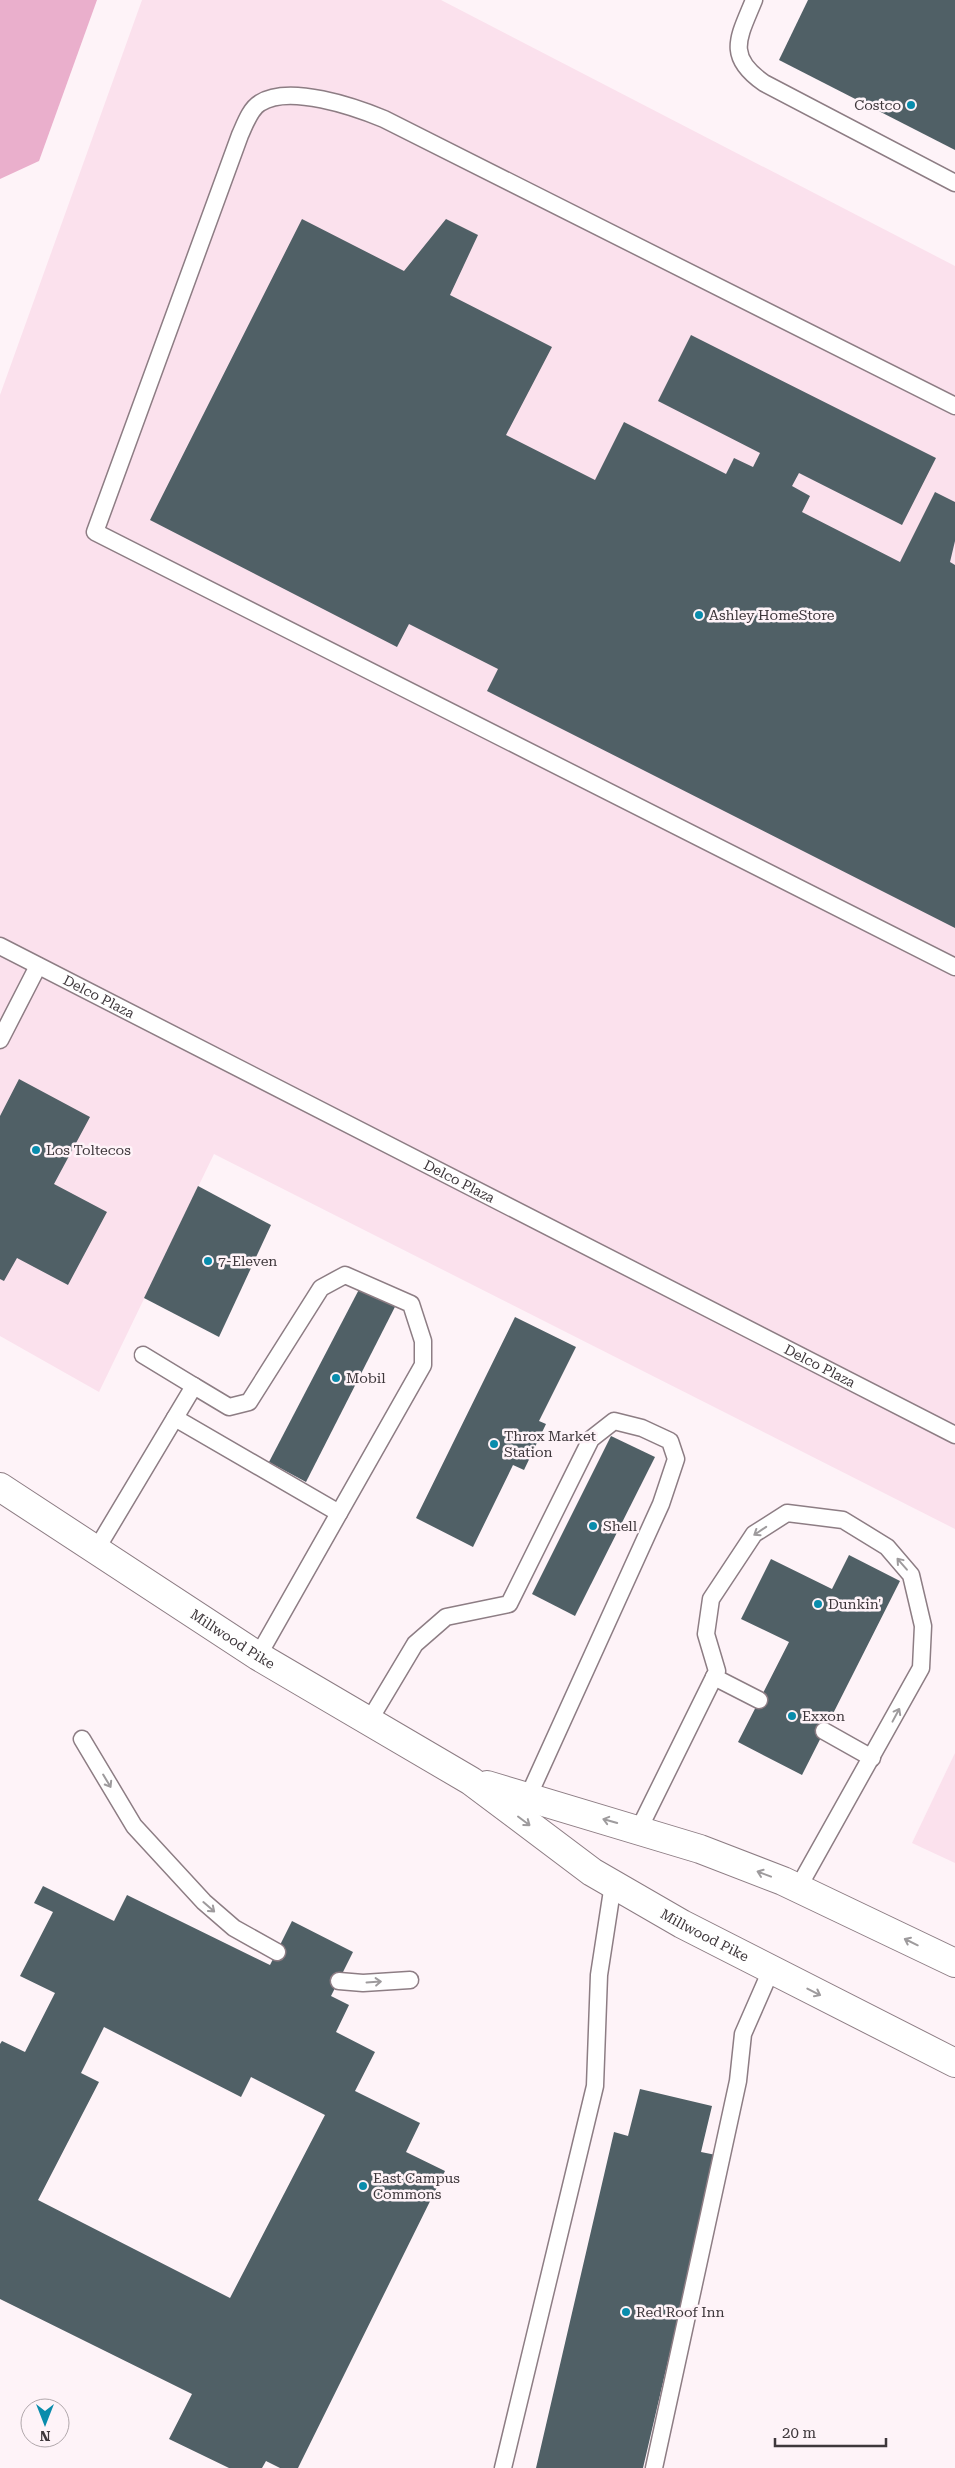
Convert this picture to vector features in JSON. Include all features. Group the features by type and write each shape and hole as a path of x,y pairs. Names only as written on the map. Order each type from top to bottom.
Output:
{"highway":[{"name":"Millwood Pike","path":"0,1487 258,1656 471,1781 592,1872 682,1924 955,2063"},
{"name":"Millwood Pike","path":"471,1781 639,1829 700,1849 798,1888 955,1963"}],"lane":[{"path":"754,0 739,45 740,60 748,70 773,87 955,183"},
{"path":"955,406 384,119 354,106 325,100 283,96 261,102 253,109 240,135 95,532 955,966"},
{"name":"Delco Plaza","path":"0,946 955,1434"},
{"path":"0,1040 38,966"},
{"path":"144,1356 230,1407 249,1402 321,1288 345,1275 411,1304 423,1341 423,1365 258,1656"},
{"path":"96,1550 194,1386"},
{"path":"175,1418 340,1513"},
{"path":"369,1721 415,1644 446,1616 509,1604 591,1439 614,1422 642,1428 670,1441 676,1459 661,1504 528,1797"},
{"path":"639,1829 717,1671 706,1634 711,1599 754,1534 787,1514 843,1520 887,1547 911,1575 923,1626 921,1668 798,1888"},
{"path":"714,1677 759,1700"},
{"path":"824,1731 872,1758"},
{"path":"82,1739 134,1826 204,1902 234,1928 277,1952"},
{"path":"503,2468 595,2086 599,1975 613,1884"},
{"path":"654,2468 738,2081 743,2034 770,1970"},
{"path":"338,1981 363,1983 410,1980"}],"shaded area":[{"path":"0,0 97,0 39,161 0,179"},
{"path":"142,0 441,0 955,266 955,1529 214,1154 99,1392 0,1336 0,395"},
{"path":"955,1753 955,1863 912,1843"}],"building":[{"name":"Costco","path":"808,0 955,0 955,150 779,60"},
{"path":"302,219 404,271 446,219 478,235 450,295 552,347 506,435 595,480 624,422 726,474 734,458 753,467 760,453 658,401 691,335 936,458 902,525 799,473 792,486 810,496 802,512 900,562 935,492 955,502 955,541 950,562 955,565 955,928 487,691 498,669 409,624 397,647 150,520"},
{"name":"Los Toltecos","path":"19,1079 90,1117 54,1184 107,1212 68,1285 17,1258 4,1281 0,1279 0,1116"},
{"name":"7-Eleven","path":"198,1186 271,1225 219,1337 144,1298"},
{"name":"Mobil","path":"366,1276 401,1295 306,1482 269,1462"},
{"name":"Throx Market Station","path":"515,1317 576,1347 539,1421 546,1424 524,1470 513,1465 473,1547 416,1518"},
{"name":"Shell","path":"611,1436 655,1457 575,1616 532,1594"},
{"path":"849,1555 900,1581 802,1775 738,1742 789,1642 741,1619 771,1559 832,1589"},
{"name":"East Campus Commons","path":"43,1886 114,1921 127,1895 270,1965 292,1921 353,1952 331,1996 349,2005 336,2032 375,2052 355,2091 420,2123 406,2152 445,2171 298,2468 280,2468 266,2461 262,2468 229,2468 169,2439 192,2394 0,2299 0,2044 2,2041 25,2052 55,1993 20,1976 53,1912 34,1903","holes":["104,2027 241,2097 251,2077 325,2115 230,2298 38,2200 99,2082 81,2073"]},
{"name":"Red Roof Inn","path":"640,2089 712,2106 701,2152 716,2155 643,2468 536,2468 614,2132 628,2136"}],"place":[{"name":"Costco","path":"911,105"},
{"name":"Ashley HomeStore","path":"699,615"},
{"name":"Los Toltecos","path":"36,1150"},
{"name":"7-Eleven","path":"208,1261"},
{"name":"Mobil","path":"336,1378"},
{"name":"Throx Market Station","path":"494,1444"},
{"name":"Shell","path":"593,1526"},
{"name":"Dunkin'","path":"818,1604"},
{"name":"Exxon","path":"792,1716"},
{"name":"East Campus Commons","path":"363,2186"},
{"name":"Red Roof Inn","path":"626,2312"}]}
